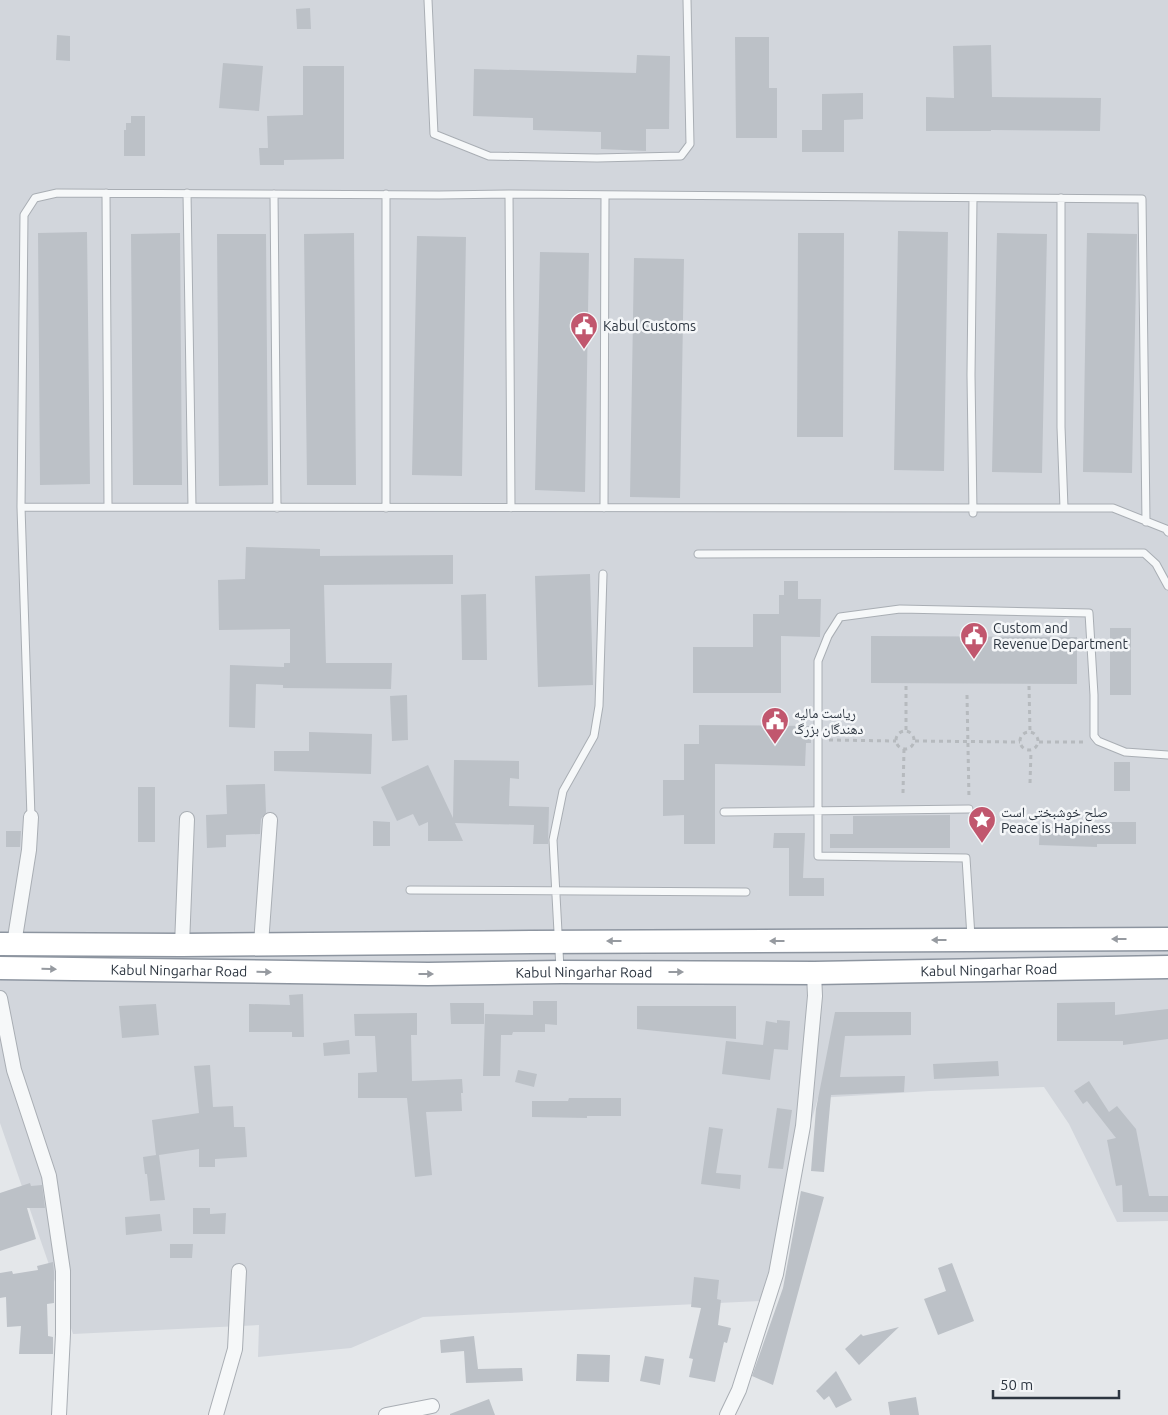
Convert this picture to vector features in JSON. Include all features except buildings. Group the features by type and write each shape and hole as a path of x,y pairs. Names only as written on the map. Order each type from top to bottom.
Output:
{"highway":[{"name":"Kabul Ningarhar Road","path":"7,944 182,945 1168,939"},
{"name":"Kabul Ningarhar Road","path":"0,968 428,974 560,972 814,973 1168,967"}],"street":[{"path":"7,944 29,850 31,817"},
{"path":"182,945 187,818"},
{"path":"261,944 270,820"},
{"path":"727,1415 739,1390 776,1274 803,1126 815,996 814,973"},
{"path":"0,998 14,1070 49,1176 63,1271 60,1415"},
{"path":"216,1415 235,1349 239,1272"},
{"path":"386,1415 432,1406"}],"lane":[{"path":"428,0 434,134 489,156 597,158 681,156 690,144 687,0"},
{"path":"31,817 21,507 24,215 34,198 57,192 1142,199 1146,522"},
{"path":"106,193 108,507"},
{"path":"187,193 192,507"},
{"path":"274,194 277,508"},
{"path":"386,194 386,508"},
{"path":"509,194 511,508"},
{"path":"604,508 605,196"},
{"path":"972,198 971,375 973,511"},
{"path":"1061,198 1061,427 1064,508"},
{"path":"21,507 973,511 1113,508 1166,529 1168,532"},
{"path":"698,554 1144,553 1156,564 1168,586"},
{"path":"560,972 553,840 563,791 594,736 599,706 603,574"},
{"path":"971,940 966,858 818,856 818,660 828,636 840,617 900,609 1089,613 1094,695 1094,736 1098,741 1125,752 1168,755"},
{"path":"724,812 969,809"},
{"path":"410,890 746,892"}],"path":[{"path":"906,686 906,731"},
{"path":"1030,686 1030,732"},
{"path":"967,695 969,809"},
{"path":"906,731 909,731 914,736 915,741 910,749 904,750 898,747 896,741 900,732 906,731"},
{"path":"1030,732 1036,734 1039,742 1036,748 1031,751 1025,750 1020,742 1024,733 1030,732"},
{"path":"818,740 896,741"},
{"path":"915,741 1020,742"},
{"path":"1039,742 1098,741"},
{"path":"903,793 904,750"},
{"path":"1030,783 1031,751"}],"shaded area":[{"path":"0,0 1168,0 1168,1221 1117,1222 1069,1124 1044,1087 930,1091 818,1098 760,1301 423,1317 351,1348 258,1357 259,1325 73,1334 0,1123"}],"place":[{"name":"Kabul Customs","path":"584,350"},
{"name":"Custom and Revenue Department","path":"974,660"},
{"name":"ریاست مالیه دهندگان بزرگ","path":"775,745"},
{"name":"صلح خوشبختی است Peace is Hapiness","path":"982,844"}]}
